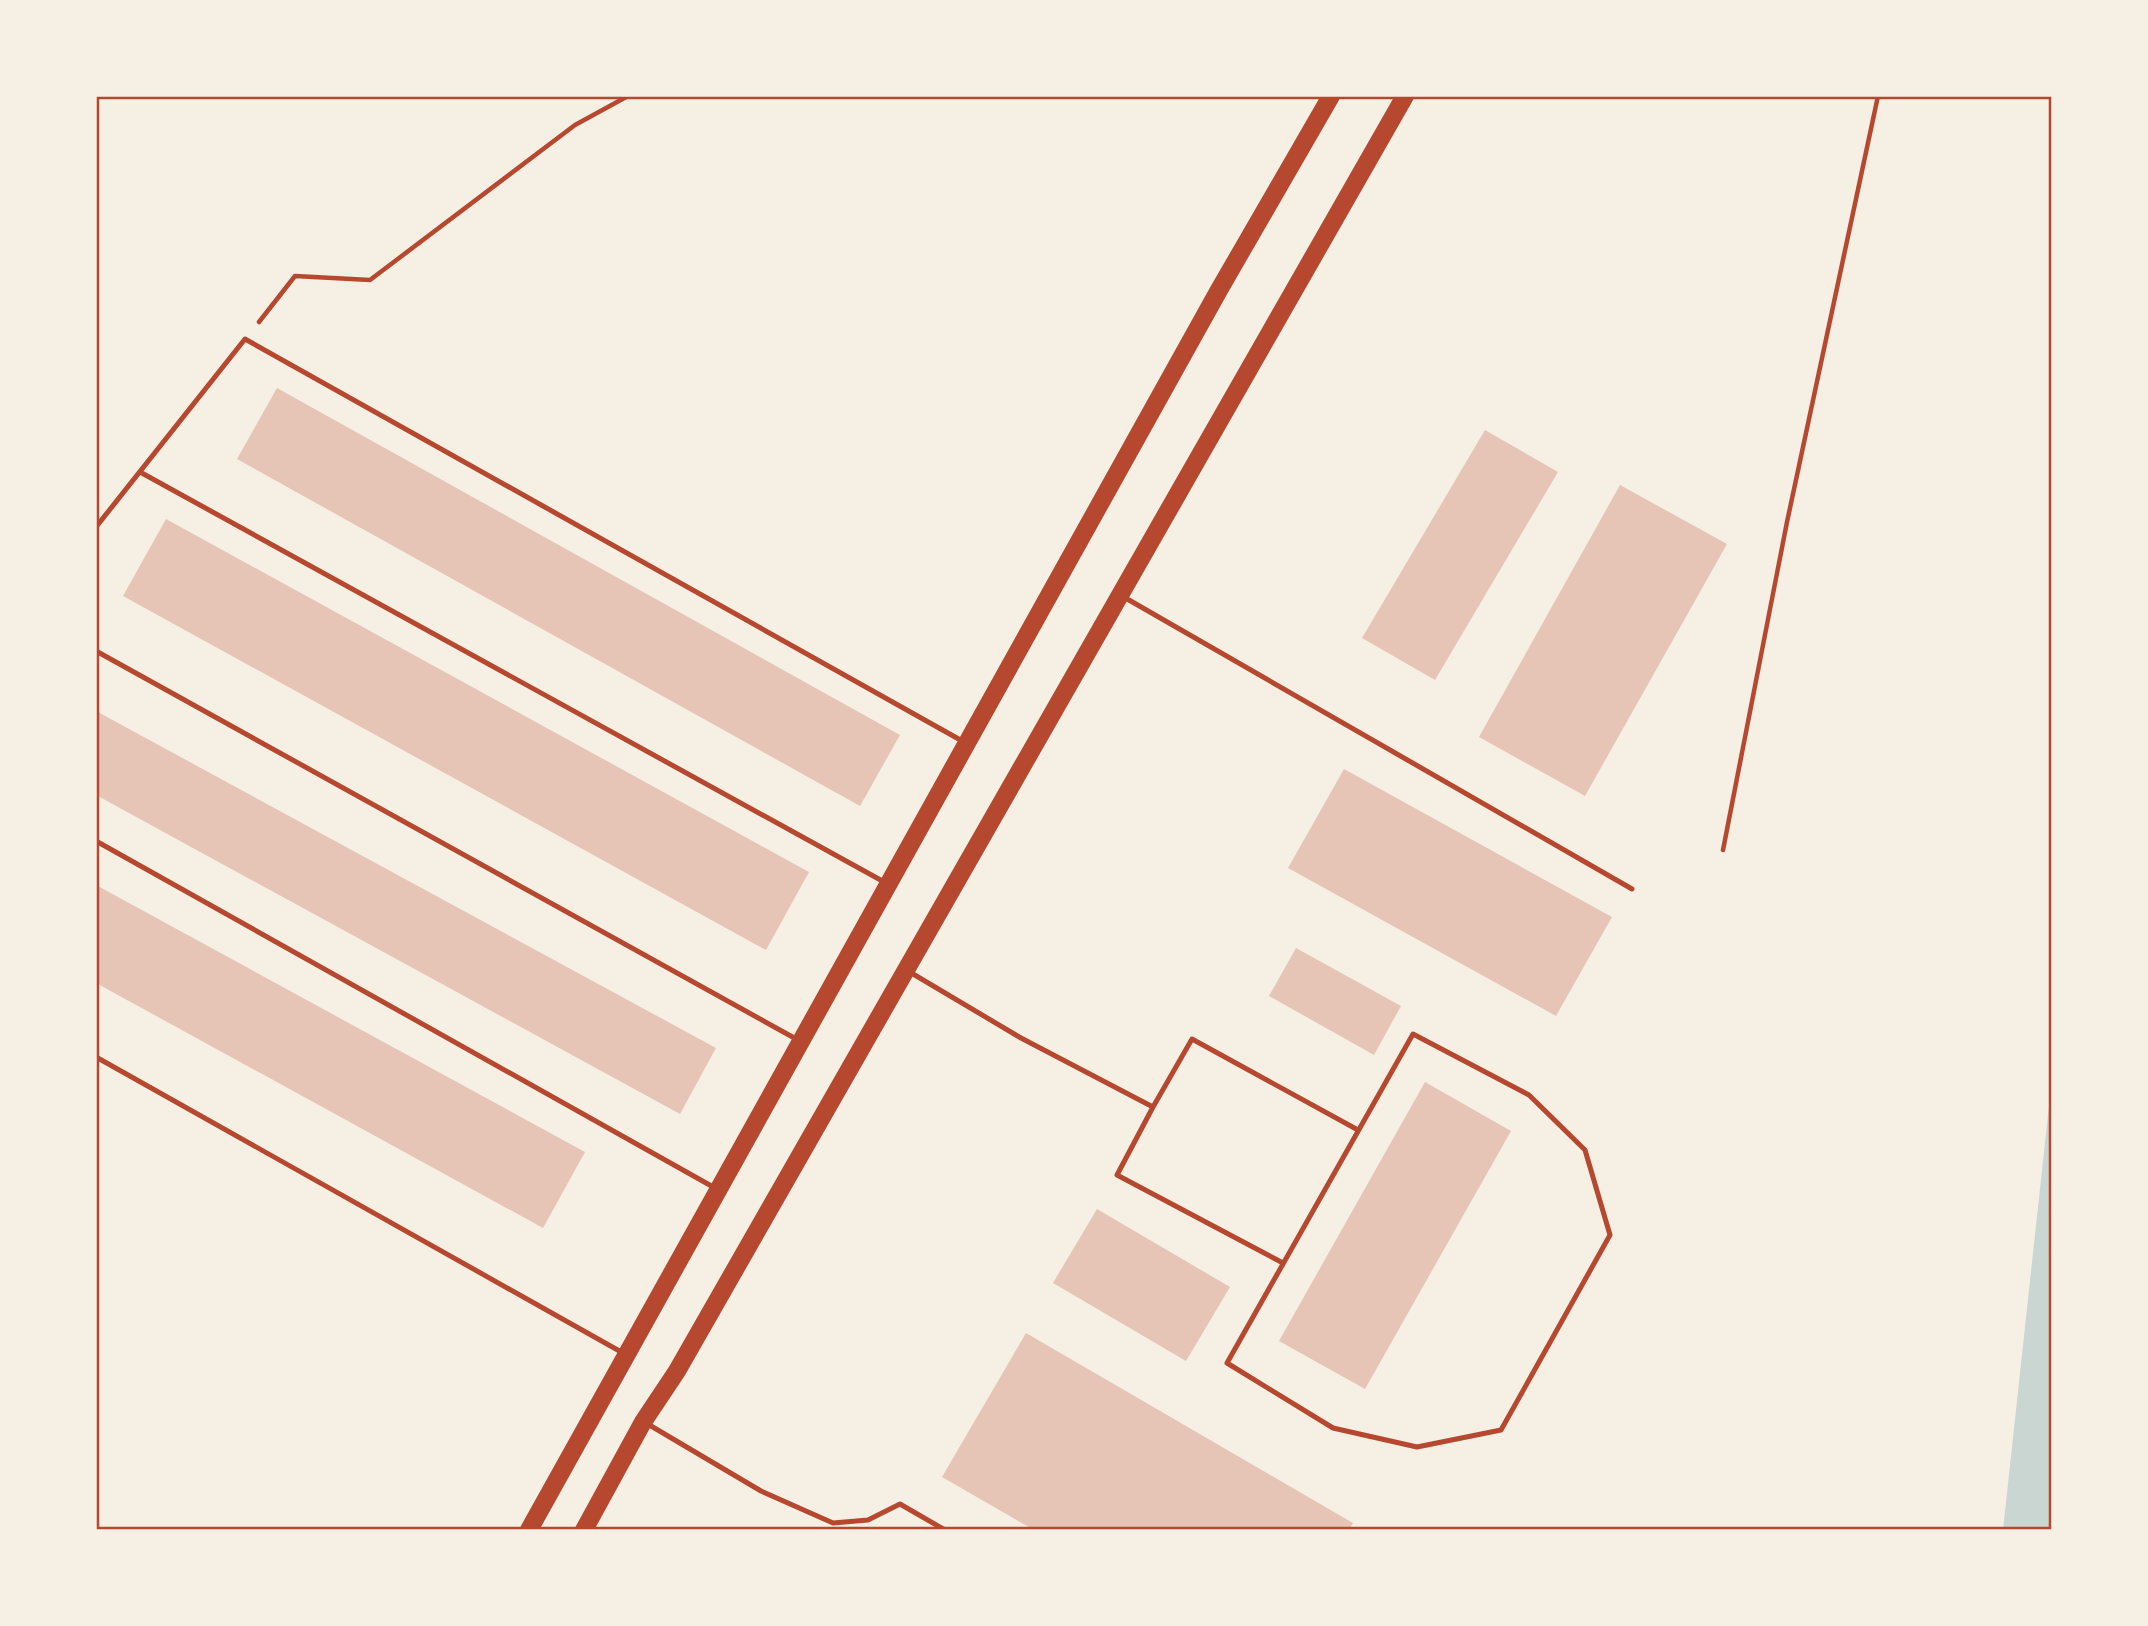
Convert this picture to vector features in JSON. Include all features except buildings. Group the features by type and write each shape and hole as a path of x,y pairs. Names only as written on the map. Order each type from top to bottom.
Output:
{"main road":[{"path":"528,1530 1219,290 1331,96"},
{"path":"584,1530 643,1422 677,1371 1405,96"}],"lane":[{"path":"96,527 245,339 967,743"},
{"path":"140,472 888,884"},
{"path":"1120,595 1632,889"},
{"path":"96,651 800,1041"},
{"path":"96,841 718,1190"},
{"path":"905,970 1021,1038 1153,1107"},
{"path":"1413,1034 1529,1095 1585,1150 1610,1235 1501,1430 1417,1447 1333,1428 1227,1363 1358,1130 1413,1034"},
{"path":"1283,1263 1117,1175 1153,1107 1192,1039 1358,1130"},
{"path":"96,1057 626,1354"},
{"path":"643,1422 761,1491 833,1523 868,1520 900,1504 946,1530"}],"path":[{"path":"245,339 295,276 370,280 575,125 628,96"},
{"path":"1723,850 1787,522 1878,96"}],"shaded area":[{"path":"2052,1078 2052,1530 2003,1530"}]}
